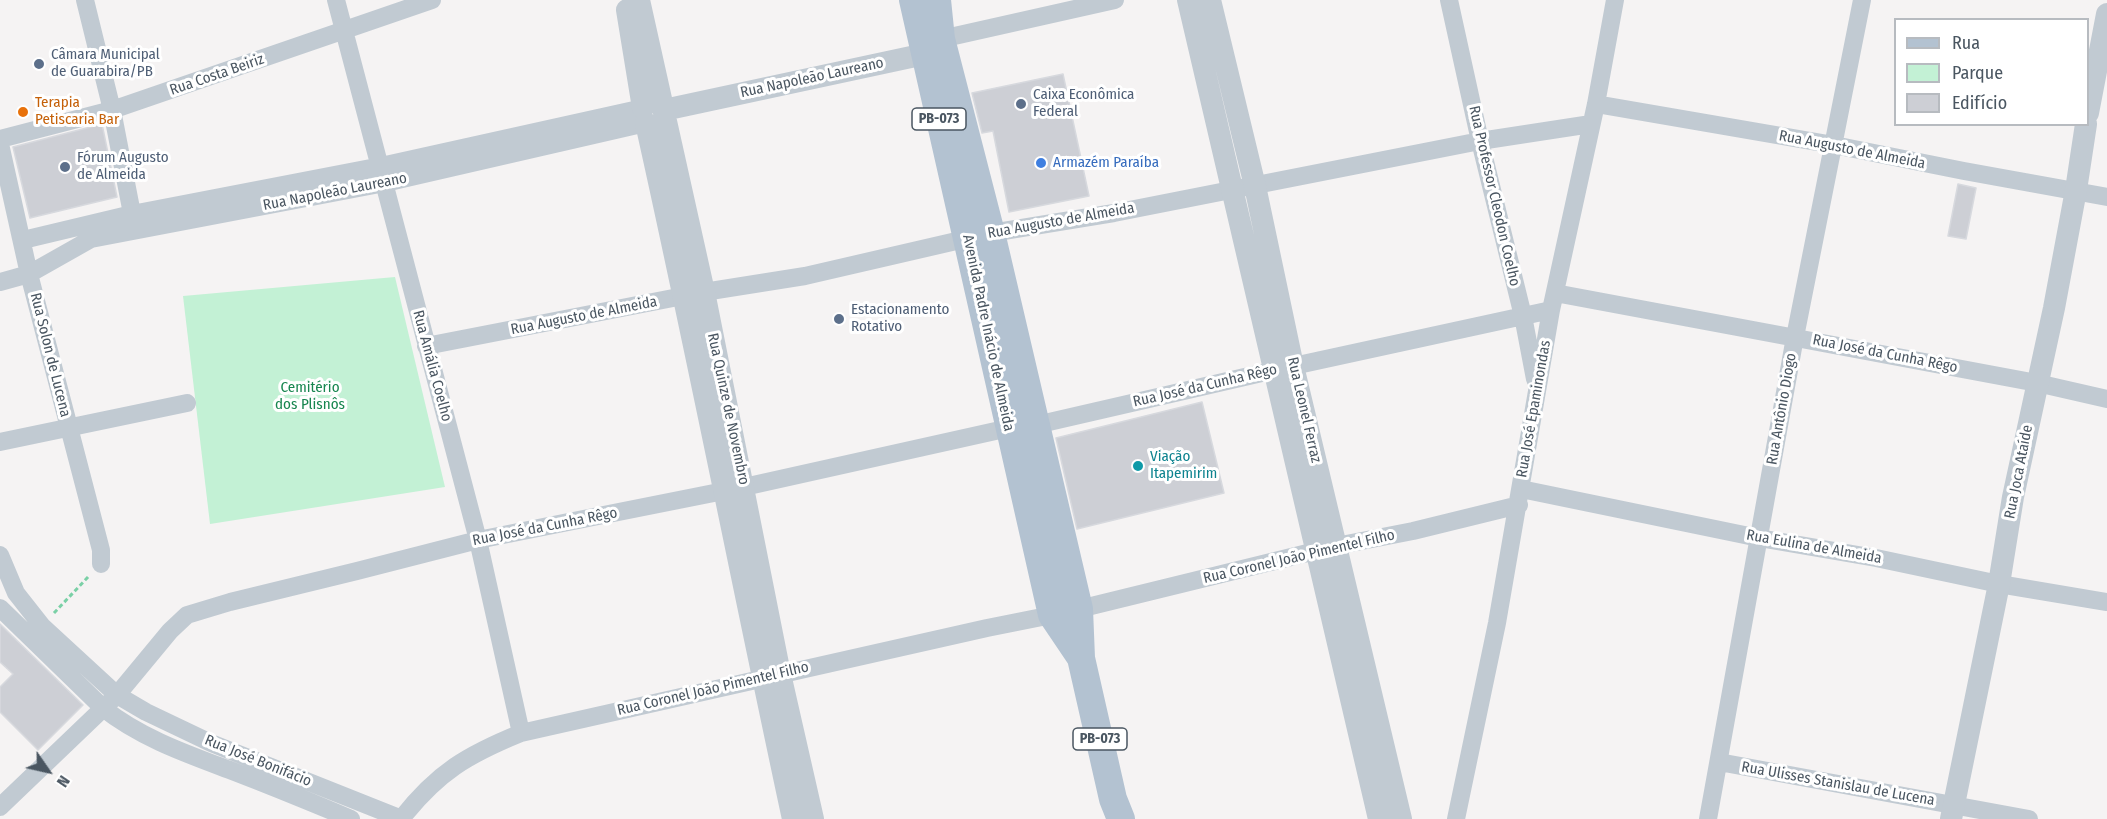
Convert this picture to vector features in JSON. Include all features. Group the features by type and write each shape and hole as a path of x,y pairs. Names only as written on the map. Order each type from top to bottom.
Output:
{"main road":[{"name":"Avenida Padre Inácio de Almeida","path":"913,0 933,47 1065,612 1082,658 1113,799 1120,819"},
{"name":"Avenida Padre Inácio de Almeida","path":"933,47 937,0"}],"street":[{"path":"85,0 112,110 134,223"},
{"name":"Rua Amália Coelho","path":"336,0 478,540 521,733"},
{"name":"Rua Costa Beiriz","path":"0,139 112,110 432,0"},
{"name":"Rua Quinze de Novembro","path":"625,0 694,294 698,368 711,423 734,489 771,676 793,819"},
{"name":"Rua Quinze de Novembro","path":"639,0 651,114"},
{"name":"Rua Napoleão Laureano","path":"23,240 134,223 383,175 933,47 1115,0"},
{"name":"Rua Professor Cleodon Coelho","path":"1449,0 1480,141 1523,316 1538,393"},
{"name":"Rua José Epaminondas","path":"1456,819 1497,623 1553,301 1616,0"},
{"name":"Rua Antônio Diogo","path":"1708,819 1795,337 1862,0"},
{"name":"Rua Leonel Ferraz","path":"1202,1 1255,186 1284,368"},
{"name":"Rua Leonel Ferraz","path":"1202,1 1233,190 1284,368 1326,549 1379,819"},
{"path":"2089,108 2107,14"},
{"name":"Rua Augusto de Almeida","path":"1596,104 1834,145 2107,197"},
{"name":"Rua Augusto de Almeida","path":"426,346 694,294 806,276 979,236 1114,213 1480,141 1591,124"},
{"name":"Rua Joca Ataíde","path":"1953,812 1999,584 2013,496 2076,190 2086,126"},
{"name":"Rua Solon de Lucena","path":"0,144 29,274 101,550 101,564"},
{"name":"Rua Napoleão Laureano","path":"0,282 29,274 91,239 134,223"},
{"name":"Rua José da Cunha Rêgo","path":"0,807 117,695 170,631 187,615 230,602 478,540 734,489 1523,316 1553,301 1795,337 2037,383 2107,399"},
{"path":"0,442 187,403"},
{"name":"Rua Eulina de Almeida","path":"1520,497 1876,558 1999,584 2107,602"},
{"name":"Rua Coronel João Pimentel Filho","path":"401,819 424,790 457,764 521,733 1065,612 1326,549 1413,531 1520,497"},
{"name":"Rua Leonel Ferraz","path":"1326,549 1401,819"},
{"name":"Rua José Bonifácio","path":"0,555 16,593 42,626 117,695 300,788 351,819"},
{"path":"0,606 16,593"},
{"name":"Rua José Bonifácio","path":"0,606 103,708 121,722 153,738 300,788 401,819"},
{"name":"Rua Quinze de Novembro","path":"771,676 813,819"},
{"name":"Rua Ulisses Stanislau de Lucena","path":"1719,762 1953,812 2029,819"}],"path":[{"path":"42,626 101,564"}],"green space":[{"name":"Cemitério dos Plisnôs","path":"395,277 445,487 210,524 183,296"}],"building":[{"name":"Armazém Paraíba","path":"1063,74 1089,196 1009,212 993,131 982,133 972,93"},
{"name":"Fórum Augusto de Almeida","path":"102,124 117,197 30,218 13,147"},
{"path":"1958,184 1976,188 1966,239 1948,236"},
{"name":"Viação Itapemirim","path":"1202,402 1224,493 1077,529 1056,438"},
{"path":"0,624 83,705 38,750 0,712 0,687 13,674 0,662"}],"place":[{"name":"Câmara Municipal de Guarabira/PB","path":"39,64"},
{"name":"Caixa Econômica Federal","path":"1021,104"},
{"name":"Terapia Petiscaria Bar","path":"23,112"},
{"name":"Armazém Paraíba","path":"1041,163"},
{"name":"Fórum Augusto de Almeida","path":"65,167"},
{"name":"Estacionamento Rotativo","path":"839,319"},
{"name":"Viação Itapemirim","path":"1138,466"}]}
